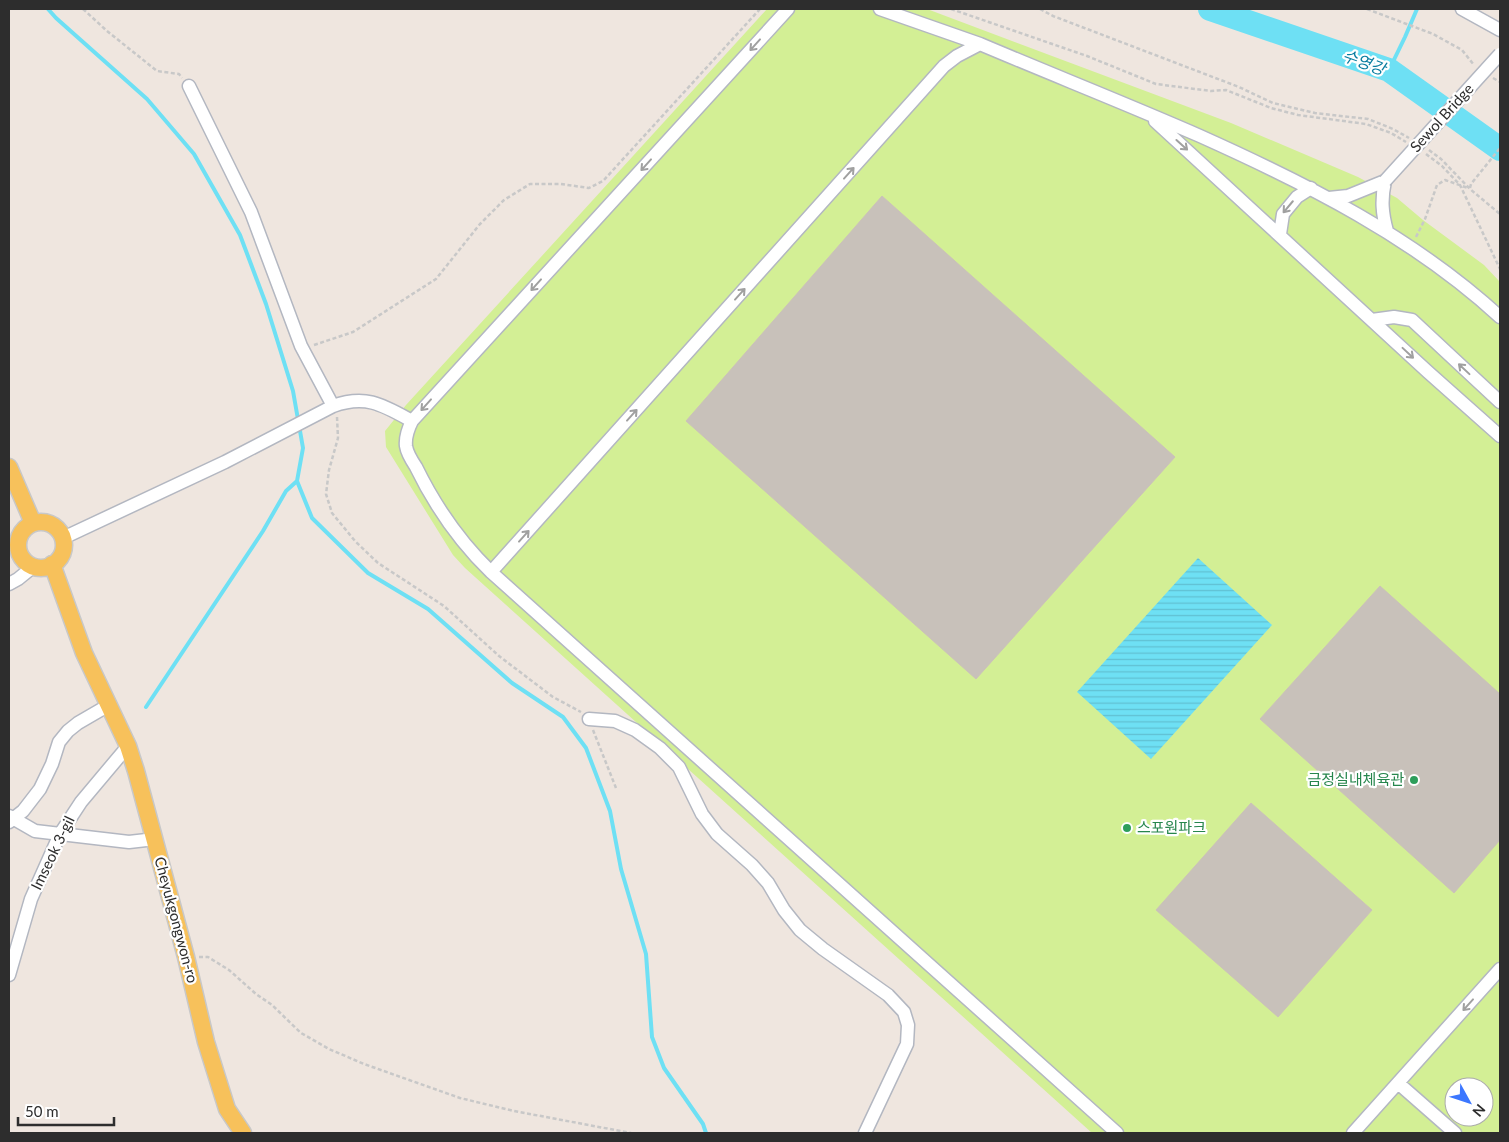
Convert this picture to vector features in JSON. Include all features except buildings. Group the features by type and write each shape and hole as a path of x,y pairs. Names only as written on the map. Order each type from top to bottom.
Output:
{"main road":[{"path":"9,466 33,524"},
{"path":"38,522 48,523 57,529 62,538 64,543 62,553 52,564 40,568 25,561 14,552 22,532 38,522"},
{"name":"Cheyukgongwon-ro","path":"52,564 84,653 128,746 144,796 206,1042 227,1109 243,1133"}],"street":[{"path":"788,9 412,421 406,434 406,448 428,492 456,534 491,572 1118,1133"},
{"path":"880,9 980,44 1146,112 1311,188 1387,232 1475,295 1500,317"},
{"path":"1462,9 1500,30"},
{"path":"491,572 944,66 957,56 980,44"},
{"name":"Sewol Bridge","path":"1385,181 1500,54"},
{"path":"189,86 251,212 304,352 329,408"},
{"path":"1146,112 1500,436"},
{"path":"1328,198 1348,196 1385,181"},
{"path":"1385,181 1381,200 1382,215 1387,232"},
{"path":"1280,234 1283,214 1297,197 1311,188"},
{"path":"1372,320 1394,317 1412,320 1500,402"},
{"path":"62,538 225,462 329,408 346,402 361,401 383,405 412,421"},
{"path":"9,584 34,566"},
{"path":"110,705 78,723 68,731 59,742 52,764 40,789 28,806 10,819 35,831 129,842 155,840"},
{"path":"589,719 615,721 635,730 660,748 679,767 702,814 718,834 752,865 768,883 784,910 800,930 823,949 888,995 904,1012 908,1025 907,1044 865,1133"},
{"name":"Imseok 3-gil","path":"9,972 31,899 60,834 81,802 128,746"},
{"path":"1353,1133 1500,969"},
{"path":"1398,1083 1455,1133"}],"path":[{"path":"83,9 157,71 179,74 189,86"},
{"path":"304,352 315,344 353,332 436,279 480,224 504,200 530,184 561,184 589,188 603,181 760,9"},
{"path":"951,9 1087,56 1156,84 1211,91 1226,90 1271,108 1298,115 1366,124 1390,133 1413,146"},
{"path":"1040,9 1053,16 1239,87 1273,103 1315,113 1368,119 1409,138"},
{"path":"1367,9 1433,34 1462,50 1474,65 1481,70"},
{"path":"1487,74 1500,82"},
{"path":"1425,147 1500,214"},
{"path":"1470,189 1471,184 1500,148"},
{"path":"1421,151 1442,166 1460,185 1500,269"},
{"path":"1416,237 1438,185 1445,180 1470,189"},
{"path":"329,408 338,420 338,438 329,470 326,494 332,513 355,541 378,563 444,606 499,656 553,697 584,714 589,719 616,788"},
{"path":"186,957 208,958 229,970 256,994 272,1005 302,1033 328,1049 364,1064 460,1098 514,1111 631,1133"}],"green space":[{"name":"스포원파크","path":"767,9 927,9 1231,123 1358,177 1397,198 1423,220 1484,265 1500,282 1500,1133 1092,1133 465,568 453,555 386,447 385,431 406,405"}],"water":[{"path":"1198,558 1272,625 1151,759 1077,692"}],"waterway":[{"path":"48,9 147,99 194,154 240,235 266,304 293,391 303,448 297,481 312,518 368,573 428,609 512,683 563,717 586,748 610,811 621,869 646,954 652,1037 664,1068 703,1124 706,1133"},
{"name":"수영강","path":"1210,9 1389,70 1500,149"},
{"path":"1389,70 1417,9"},
{"path":"146,707 263,531 286,491 297,481"}],"place":[{"name":"금정실내체육관","path":"1414,780"},
{"name":"스포원파크","path":"1127,828"}]}
